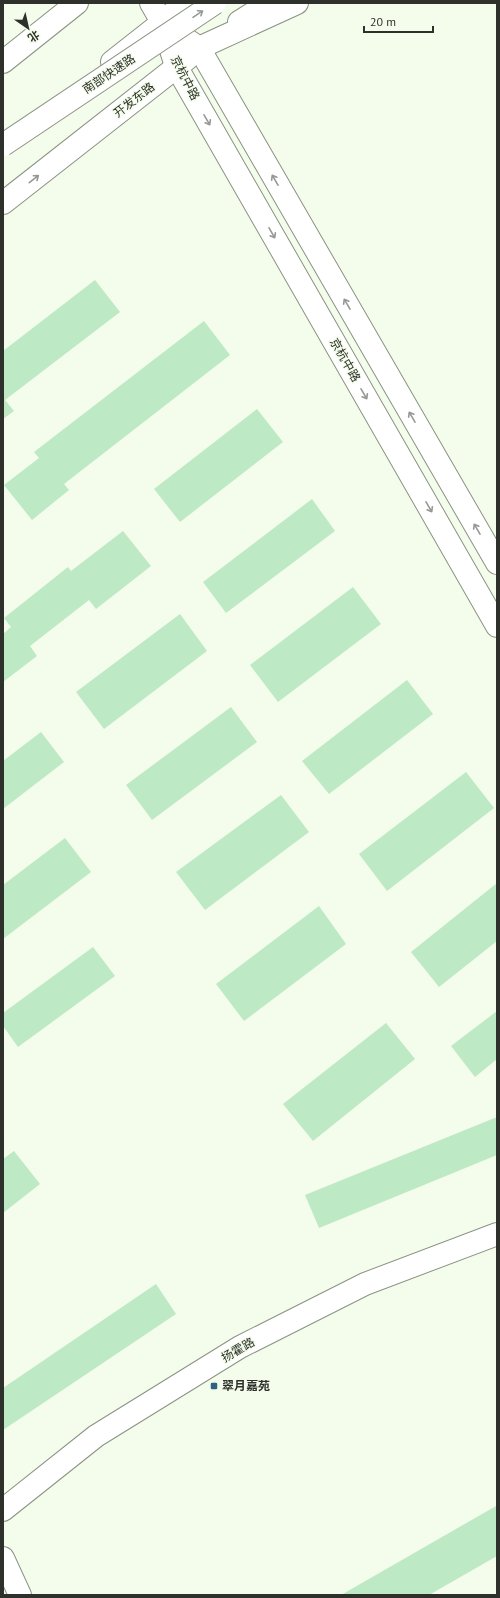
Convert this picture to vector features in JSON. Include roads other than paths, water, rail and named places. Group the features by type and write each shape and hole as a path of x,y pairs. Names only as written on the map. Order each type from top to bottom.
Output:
{"main road":[{"path":"3,62 77,3"},
{"path":"151,3 162,22"},
{"path":"3,149 185,3"},
{"path":"162,22 189,3"},
{"name":"南部快速路","path":"3,145 215,3"},
{"name":"开发东路","path":"3,203 199,48 269,3"},
{"path":"199,48 297,3"},
{"name":"京杭中路","path":"162,22 199,48 497,563"},
{"name":"京杭中路","path":"162,22 176,66 497,626"},
{"name":"扬霍路","path":"3,1510 96,1436 240,1347 365,1284 497,1234"},
{"path":"3,1558 20,1595"}],"place":[{"name":"翠月嘉苑","path":"214,1386"}]}
